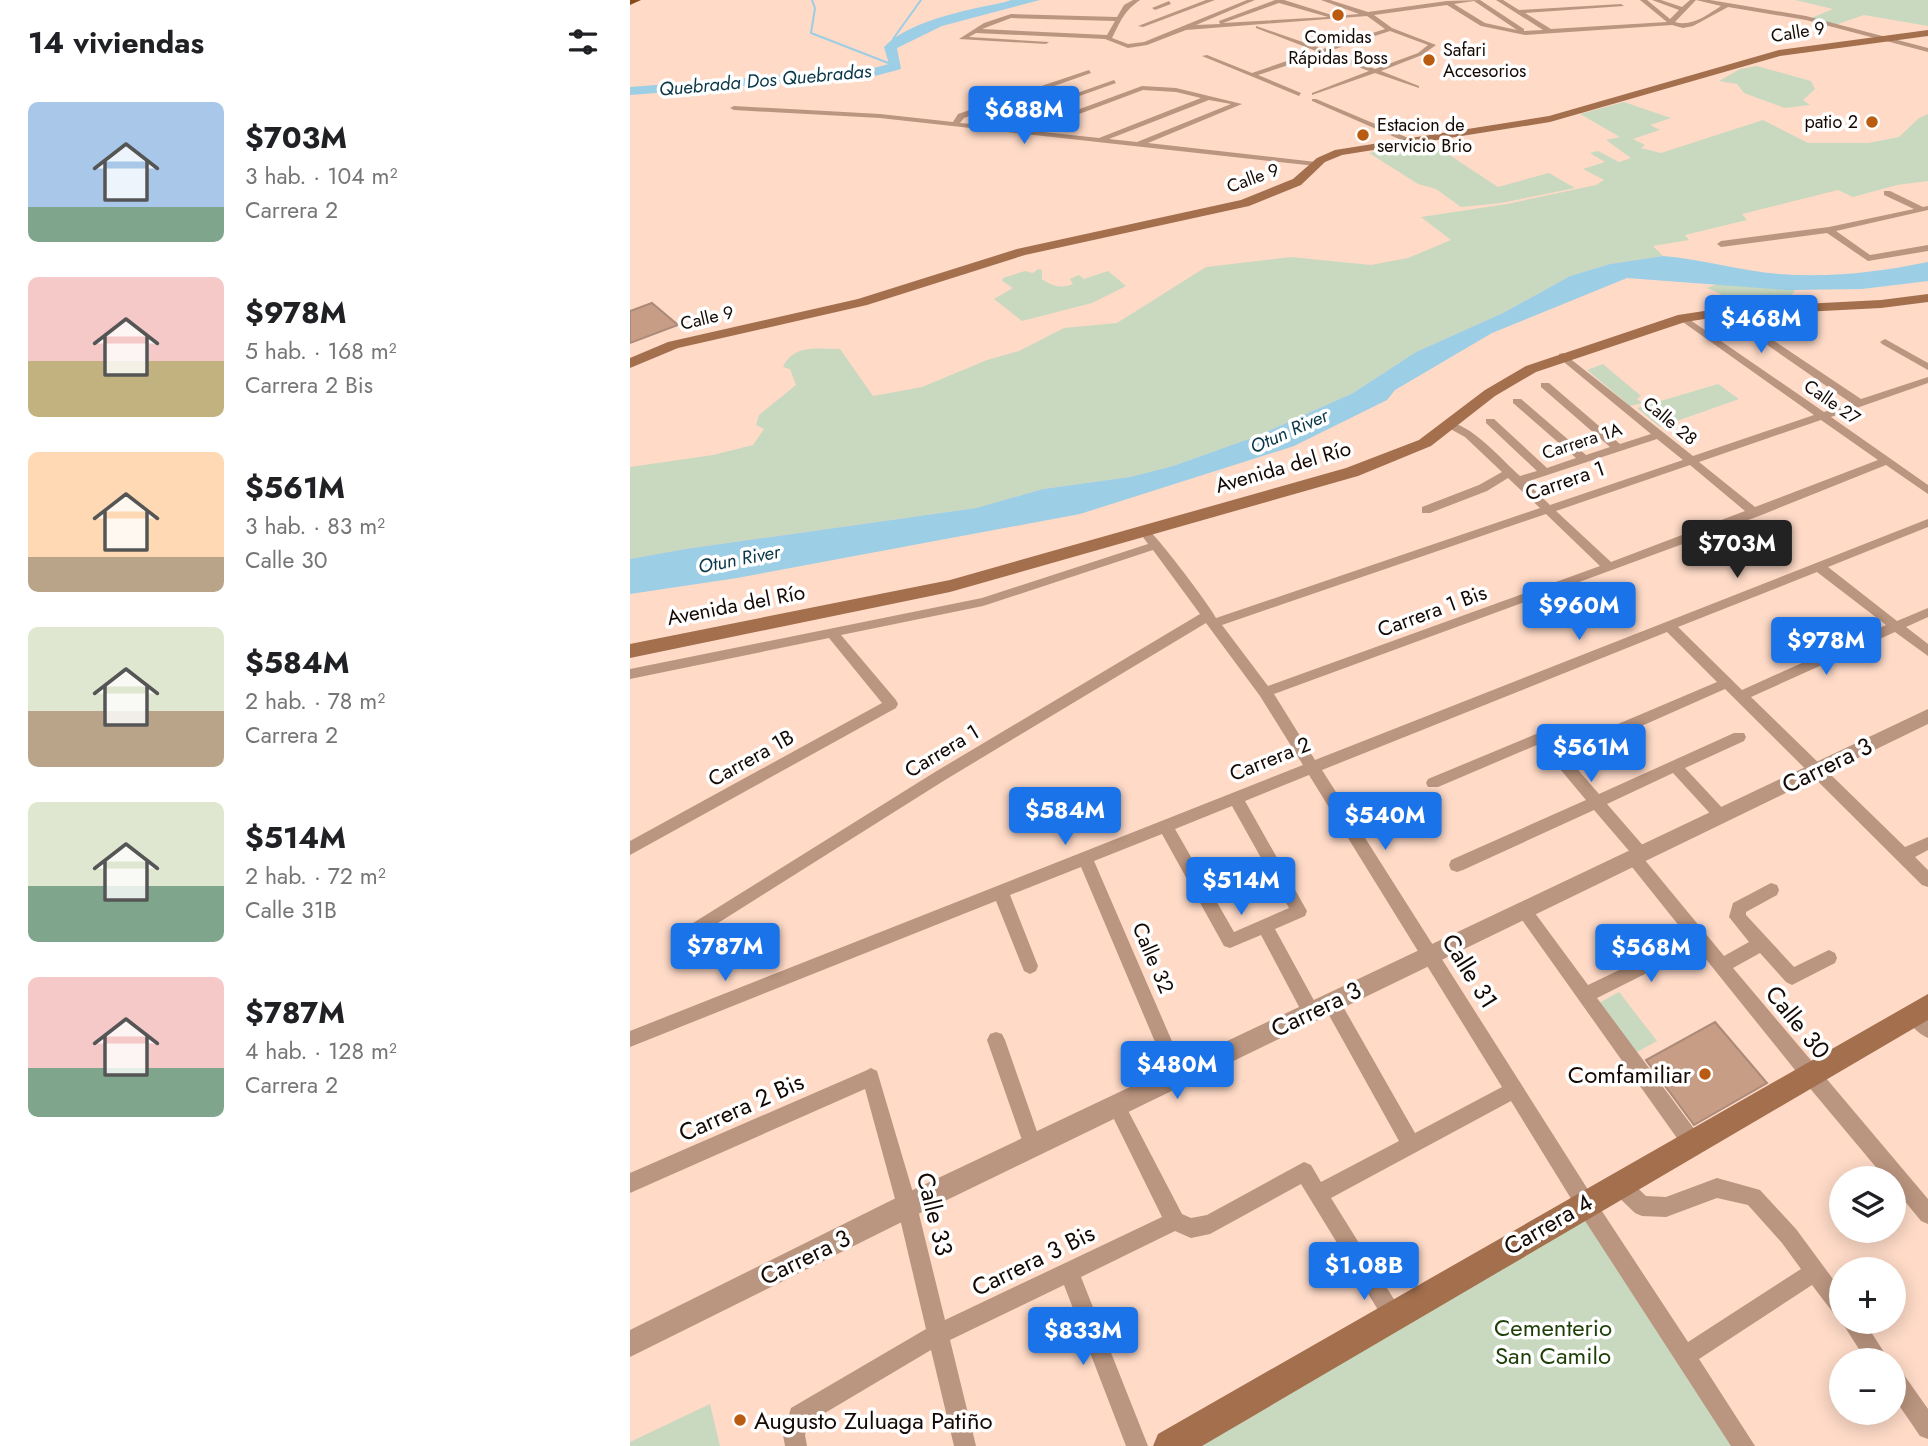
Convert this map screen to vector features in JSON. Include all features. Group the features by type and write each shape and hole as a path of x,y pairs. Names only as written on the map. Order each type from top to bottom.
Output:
{"highway":[{"path":"630,2 637,0"}],"main road":[{"name":"Calle 9","path":"630,363 673,345 870,300 1022,252 1245,203 1297,181 1316,164 1339,152 1550,119 1779,53 1928,33"},
{"name":"Avenida del Río","path":"630,651 950,586 1383,462 1425,443 1508,381 1563,356 1683,318 1724,312 1881,304 1928,298"},
{"name":"Carrera 4","path":"1170,1446 1691,1141 1809,1074 1923,1017"}],"street":[{"path":"1107,37 1116,28 1129,3 1137,0"},
{"path":"973,31 1107,37 1128,46 1145,44 1252,0"},
{"path":"1210,27 1280,0 1340,18"},
{"path":"1314,97 1420,54 1433,45 1390,29 1370,15 1324,0"},
{"path":"1426,0 1443,2 1483,25 1525,33 1611,21"},
{"path":"1180,28 1340,18 1443,2 1474,0 1525,33"},
{"path":"1499,0 1549,31"},
{"path":"1515,10 1568,0"},
{"path":"1589,0 1611,21"},
{"path":"1615,0 1628,12"},
{"path":"1643,0 1669,24"},
{"path":"1655,0 1681,9"},
{"path":"1669,24 1681,9 1693,0"},
{"path":"1699,0 1806,18 1928,50"},
{"path":"1141,26 1209,1 1227,9"},
{"path":"1169,3 1155,8 1173,14"},
{"path":"1346,6 1354,3"},
{"path":"1593,17 1643,24 1696,25 1726,5"},
{"path":"1515,10 1621,6"},
{"path":"1258,8 1304,21"},
{"path":"1059,10 1124,11"},
{"path":"1076,36 1034,43 962,41 986,24 1011,16 1121,19"},
{"path":"1636,18 1643,24"},
{"path":"1533,21 1545,20"},
{"path":"986,24 1116,28"},
{"path":"1252,25 1417,87"},
{"path":"1251,75 1390,29"},
{"path":"1205,56 1299,94 1314,97 1409,140"},
{"path":"955,125 961,116 1089,72"},
{"path":"984,128 1114,82"},
{"path":"1023,132 1142,88 1238,104 1138,144"},
{"path":"1100,140 1208,97"},
{"path":"734,108 880,116 1316,164"},
{"path":"1887,193 1926,210"},
{"path":"1721,244 1829,230 1926,210"},
{"path":"1829,230 1868,258 1928,248"},
{"name":"Calle 27","path":"1683,318 1928,490"},
{"path":"1740,321 1859,403"},
{"path":"1885,342 1928,367"},
{"name":"Calle 28","path":"1563,356 1755,513"},
{"name":"Carrera 1","path":"699,928 940,776 1212,619 1928,380"},
{"path":"1545,386 1618,448"},
{"path":"1517,401 1584,459"},
{"path":"1490,421 1545,472"},
{"path":"1449,424 1469,435 1609,567"},
{"name":"Carrera 1A","path":"1426,510 1512,477 1545,472 1658,435"},
{"name":"Carrera 1 Bis","path":"1265,692 1755,513 1887,460"},
{"name":"Carrera 2","path":"630,1039 1928,523"},
{"name":"Calle 31","path":"1144,530 1265,692 1585,1203 1744,1446"},
{"path":"630,674 983,602 1156,545"},
{"path":"1818,566 1928,651"},
{"path":"1741,696 1928,612"},
{"path":"1668,625 1928,880"},
{"name":"Carrera 1B","path":"630,849 891,704 832,633"},
{"path":"1623,728 1727,683"},
{"name":"Carrera 3","path":"630,1344 907,1206 1928,716"},
{"name":"Calle 30","path":"1433,783 1541,737 1596,802 1699,939 1928,1214"},
{"path":"1457,865 1739,737"},
{"path":"1675,766 1721,816"},
{"path":"1165,826 1230,941 1265,927 1299,911 1235,798"},
{"path":"1903,855 1928,843"},
{"name":"Calle 32","path":"1085,858 1178,1076"},
{"path":"1771,890 1736,912 1761,944 1792,977 1829,958"},
{"path":"1001,892 1030,966"},
{"path":"1523,910 1691,1141"},
{"path":"1265,927 1410,1143"},
{"path":"1586,995 1699,939"},
{"path":"1721,966 1761,944"},
{"path":"996,1040 1033,1146"},
{"name":"Carrera 2 Bis","path":"630,1183 871,1077"},
{"name":"Calle 33","path":"871,1077 907,1206 965,1446"},
{"path":"1319,1194 1410,1143 1514,1090"},
{"path":"1116,1105 1175,1221 1191,1228 1210,1224 1306,1173 1393,1316"},
{"path":"1619,1184 1642,1206 1666,1207 1717,1188 1753,1197 1789,1236 1829,1290"},
{"name":"Carrera 3 Bis","path":"796,1446 796,1423 807,1410 937,1335 1175,1221"},
{"path":"1685,1356 1815,1271"},
{"path":"1069,1272 1138,1446"},
{"path":"1906,1397 1928,1428"}],"green space":[{"path":"1795,0 1928,0 1928,26 1864,15 1835,25 1811,18 1833,9"},
{"path":"1757,66 1811,81 1815,89 1803,100 1810,105 1785,108 1744,93 1737,84 1719,81 1740,69"},
{"path":"1624,102 1671,118 1650,125 1660,130 1633,139 1645,145 1641,148 1661,153 1763,120 1808,143 1868,143 1899,137 1919,118 1928,114 1928,181 1897,185 1853,197 1838,190 1742,214 1747,220 1685,235 1689,240 1653,246 1663,256 1610,264 1570,276 1503,313 1416,352 1353,393 1257,436 1173,466 1130,477 1043,489 976,508 630,559 630,467 713,455 753,445 764,429 756,425 759,415 796,385 790,369 783,367 793,354 807,349 840,349 873,396 922,387 987,360 1019,351 1064,328 1117,323 1206,267 1291,257 1371,265 1408,258 1451,240 1421,217 1507,204 1596,185 1604,180 1583,169 1605,162 1590,153 1598,151 1619,162 1631,158 1606,140 1620,137 1580,114"},
{"path":"1431,143 1498,187 1549,173 1575,188 1501,203 1461,207 1436,189 1418,184 1369,153"},
{"path":"1038,269 1042,270 1042,279 1057,286 1073,284 1070,279 1079,275 1084,279 1108,271 1126,286 1092,303 1022,321 994,299 1013,288 1002,281 1003,278 1025,271 1033,273"},
{"path":"1720,283 1791,289 1795,291 1791,296 1804,301 1779,306 1771,304 1773,297 1753,295 1759,302 1754,307 1725,305 1717,299 1721,294 1707,288"},
{"path":"1603,364 1641,396 1637,399 1642,403 1630,406 1587,370"},
{"path":"1718,384 1739,399 1660,427 1637,408"},
{"path":"1619,992 1657,1041 1637,1052 1599,1003"},
{"name":"Cementerio San Camilo","path":"1585,1203 1744,1446 1170,1446"},
{"path":"710,1404 720,1446 630,1446 630,1442"}],"water":[{"name":"Otun River","path":"1663,256 1798,275 1854,273 1928,262 1928,281 1862,289 1788,290 1627,278 1492,333 1395,390 1387,400 1294,446 1080,514 737,578 630,594 630,559 976,508 1043,489 1130,477 1173,466 1257,436 1353,393 1416,352 1503,313 1570,276 1610,264"}],"building":[{"path":"652,303 678,325 630,343 630,311"},
{"name":"Comfamiliar","path":"1715,1022 1767,1083 1694,1125 1646,1060"}],"waterway":[{"path":"812,0 815,8 811,33 896,66"},
{"path":"894,44 893,39 921,0"},
{"name":"Quebrada Dos Quebradas","path":"995,8 1013,0"},
{"name":"Quebrada Dos Quebradas","path":"630,91 875,72 896,66 890,47 919,31 980,11 1034,0"}],"place":[{"name":"Comidas Rápidas Boss","path":"1338,15"},
{"name":"Safari Accesorios","path":"1429,60"},
{"name":"patio 2","path":"1872,122"},
{"name":"Estacion de servicio Brio","path":"1363,135"},
{"name":"Comfamiliar","path":"1705,1074"},
{"name":"Augusto Zuluaga Patiño","path":"740,1420"}]}
